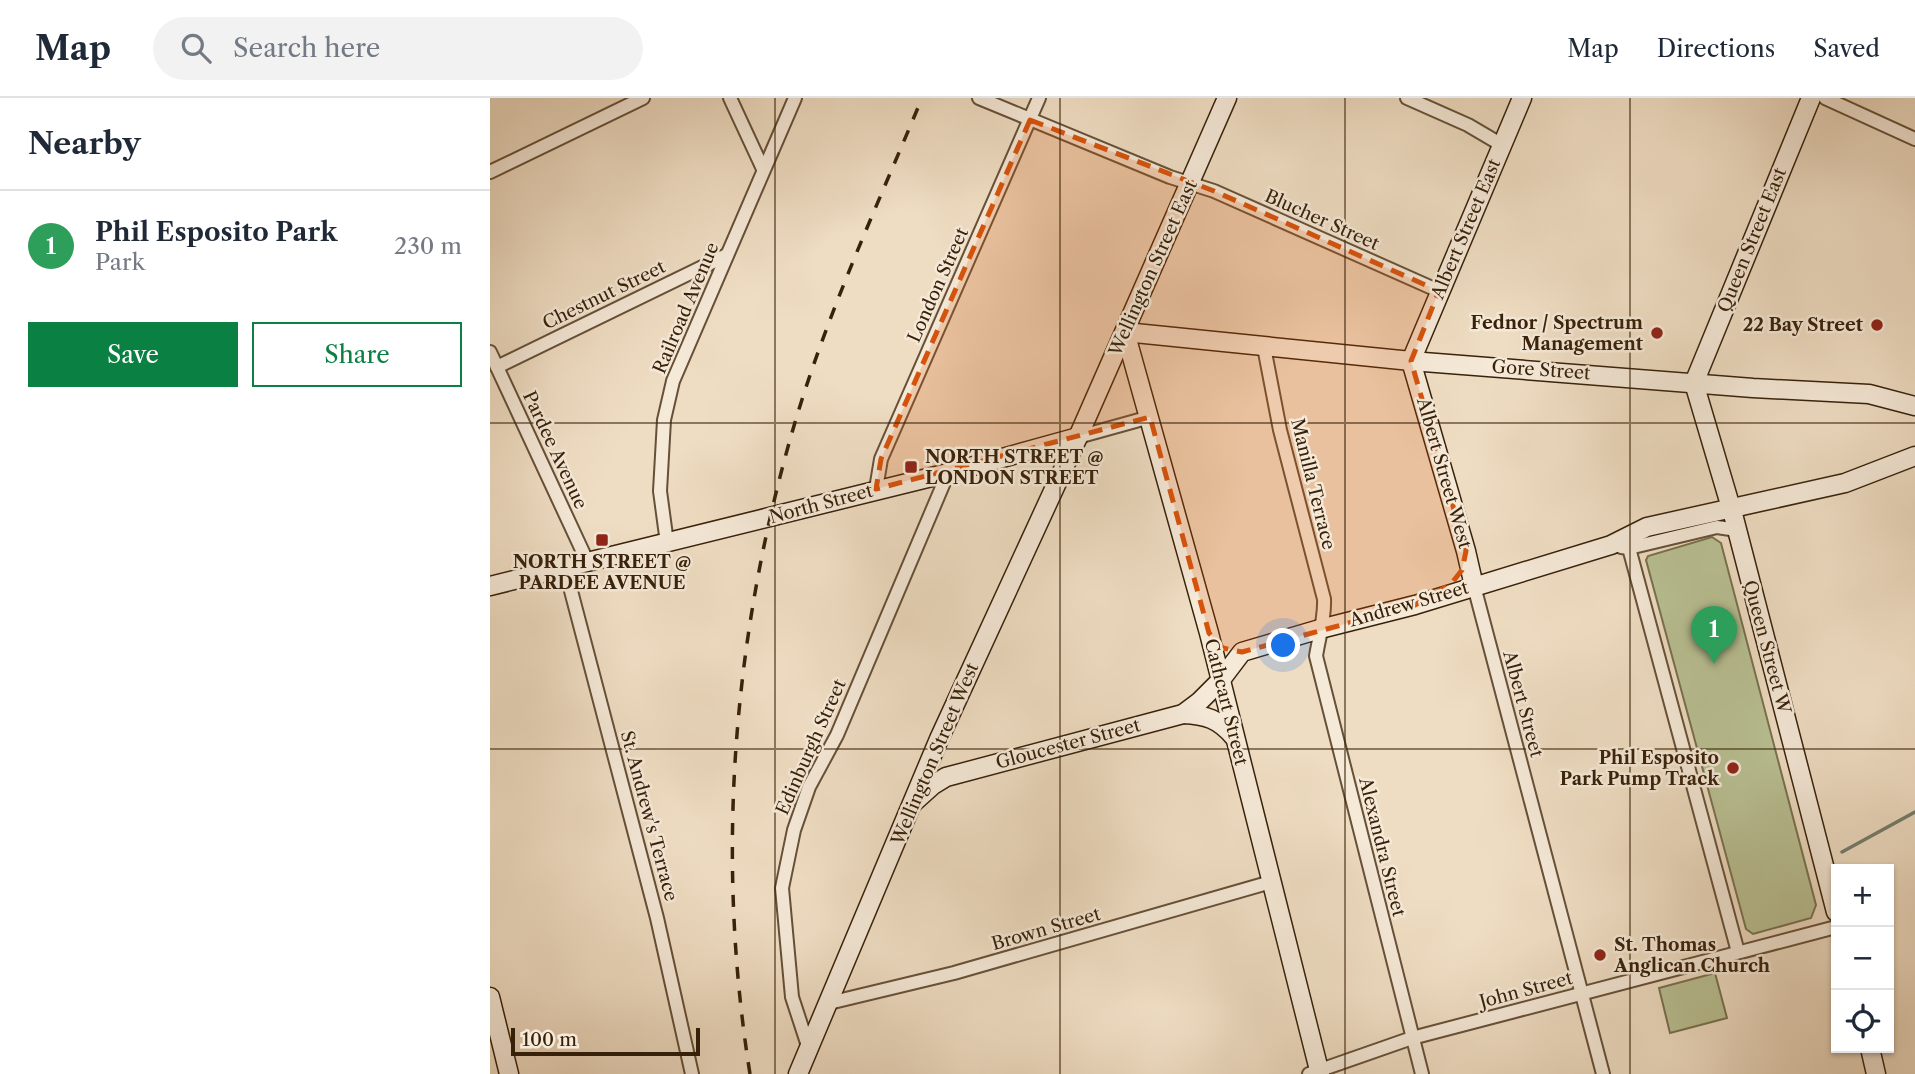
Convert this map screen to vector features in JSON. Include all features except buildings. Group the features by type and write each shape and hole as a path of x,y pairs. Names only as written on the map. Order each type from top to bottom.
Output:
{"street":[{"path":"490,172 643,98"},
{"path":"730,98 763,169"},
{"name":"Railroad Avenue","path":"667,543 660,491 664,420 673,381 795,98"},
{"name":"Blucher Street","path":"979,98 1227,196 1440,291"},
{"name":"London Street","path":"876,489 881,459 1039,98"},
{"name":"Wellington Street East","path":"1078,437 1227,98"},
{"path":"1407,98 1468,125 1502,145"},
{"name":"Albert Street East","path":"1411,361 1522,98"},
{"name":"Queen Street East","path":"1694,383 1811,98"},
{"path":"1825,98 1915,139"},
{"name":"Chestnut Street","path":"497,367 727,255"},
{"name":"Gore Street","path":"1125,332 1411,361 1869,394 1915,406"},
{"name":"Cathcart Street","path":"1125,332 1209,633 1316,1072"},
{"name":"Manilla Terrace","path":"1264,347 1280,430 1324,598 1325,614 1320,629"},
{"name":"Pardee Avenue","path":"490,352 588,563"},
{"name":"Albert Street West","path":"1411,361 1474,586"},
{"name":"Queen Street W","path":"1694,383 1737,530 1831,893"},
{"name":"North Street","path":"490,586 948,473 1150,417"},
{"name":"Wellington Street West","path":"798,1074 939,739 1078,437"},
{"name":"Andrew Street","path":"1242,652 1415,605 1611,545 1647,527 1845,483 1915,456"},
{"name":"Edinburgh Street","path":"809,1049 792,996 782,888 794,830 809,787 837,735 948,473"},
{"name":"Andrew Street","path":"1611,545 1629,548 1717,527 1737,530"},
{"path":"1629,548 1738,951"},
{"path":"1415,605 1451,584 1462,570 1466,551"},
{"name":"St. Andrew's Terrace","path":"565,568 657,918 692,1074"},
{"name":"Albert Street","path":"1474,586 1603,1074"},
{"name":"Alexandra Street","path":"1320,629 1316,656 1422,1074"},
{"path":"1209,633 1223,648 1242,652 1220,681"},
{"name":"Gloucester Street","path":"914,803 946,777 1183,714 1220,681"},
{"path":"1183,714 1216,719 1236,740"},
{"path":"939,739 947,762 962,772"},
{"name":"Brown Street","path":"829,1003 954,974 1271,882"},
{"name":"John Street","path":"1316,1072 1412,1038 1831,928"},
{"path":"490,997 509,1074"},
{"path":"1871,1053 1876,1074"}],"highlighted area":[{"path":"1030,120 1214,191 1439,291 1411,361 1466,551 1462,570 1451,584 1415,605 1242,652 1223,648 1209,633 1150,417 876,489 881,459"}],"green space":[{"path":"1712,537 1721,543 1816,905 1811,918 1753,934 1746,929 1646,560 1648,556"},
{"path":"1715,973 1727,1018 1670,1033 1659,988"}],"waterway":[{"path":"1842,852 1915,812"}],"railway":[{"path":"750,1074 739,992 733,826 736,744 757,580 774,499 796,419 823,337 922,98"}],"place":[{"name":"22 Bay Street","path":"1877,325"},
{"name":"Fednor / Spectrum Management","path":"1657,333"},
{"name":"NORTH STREET @ LONDON STREET","path":"911,467"},
{"name":"NORTH STREET @ PARDEE AVENUE","path":"602,540"},
{"name":"Phil Esposito Park","path":"1714,664"},
{"name":"Phil Esposito Park Pump Track","path":"1733,768"},
{"name":"St. Thomas Anglican Church","path":"1600,955"}]}
